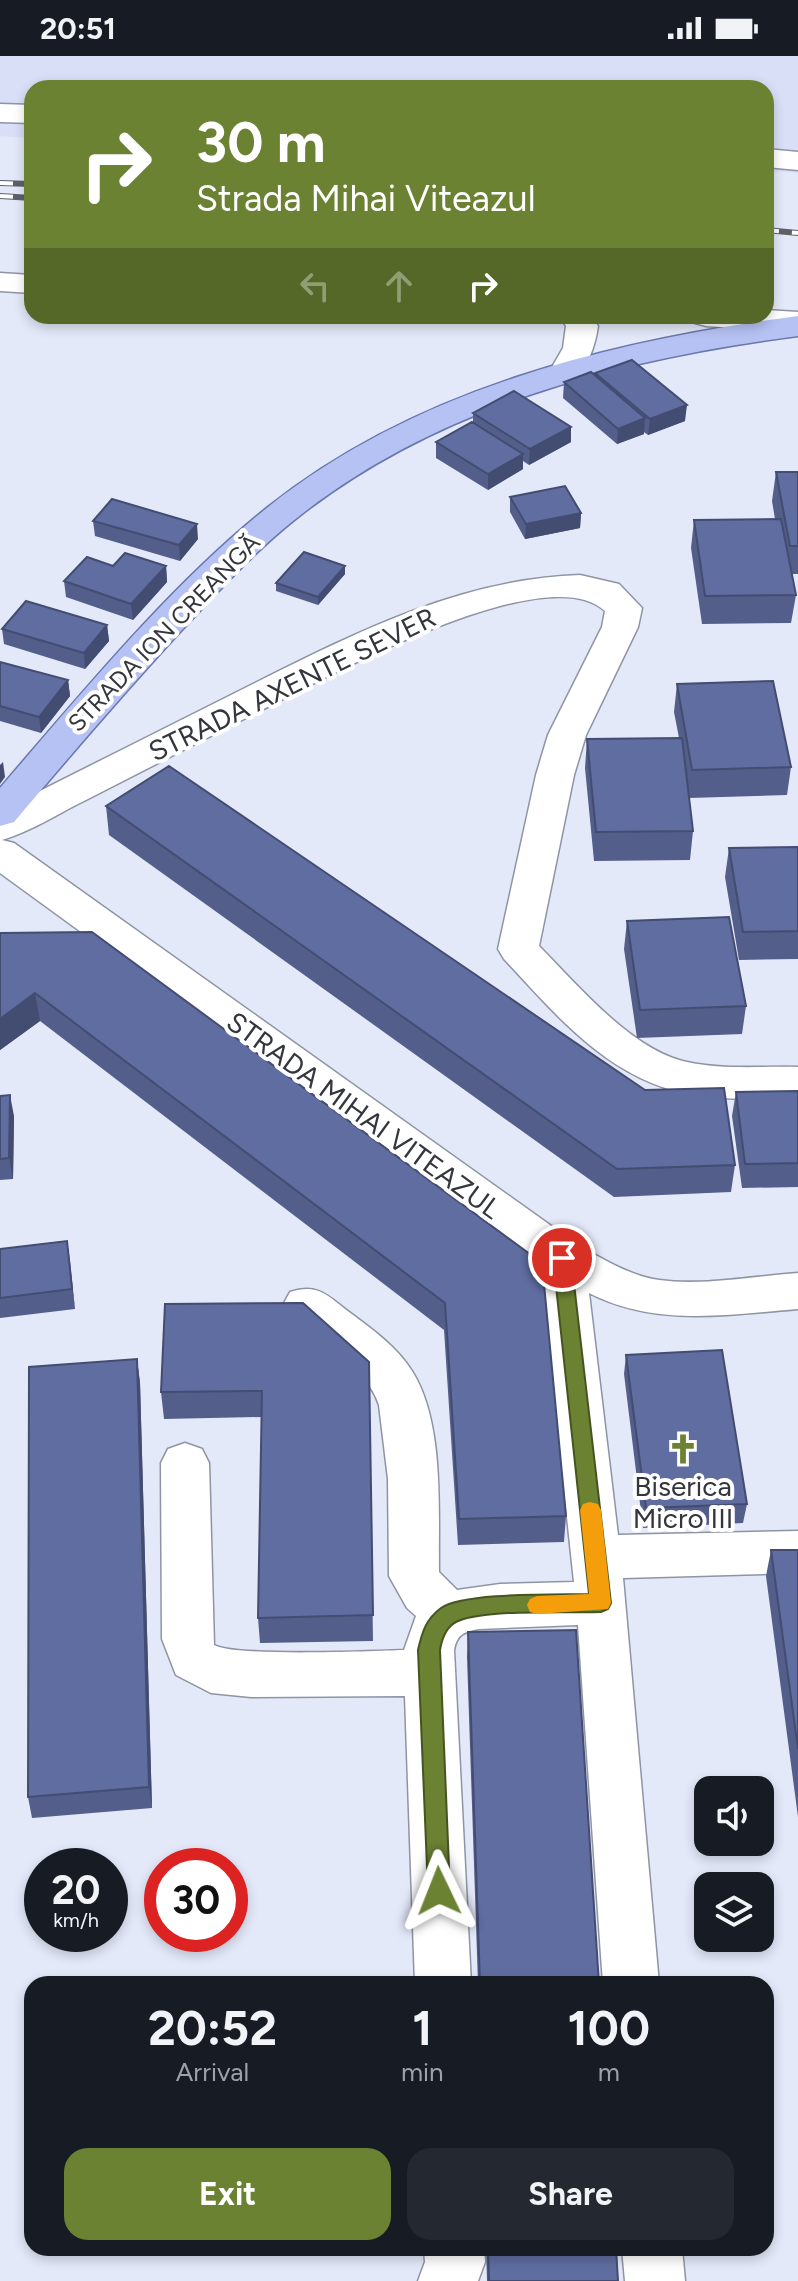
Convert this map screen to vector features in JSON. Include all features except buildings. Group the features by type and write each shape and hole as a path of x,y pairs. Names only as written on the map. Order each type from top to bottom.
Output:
{"main road":[{"name":"STRADA ION CREANGĂ","path":"0,813 73,727 250,540 299,499 353,465 466,410 564,374 675,344 798,324"}],"street":[{"path":"0,113 24,114"},
{"path":"774,159 798,161"},
{"path":"0,282 24,284"},
{"path":"774,322 798,324"},
{"path":"564,374 579,348 581,324"},
{"name":"STRADA AXENTE SEVER","path":"0,827 381,635 446,610 498,595 541,588 602,590 618,597 624,608 620,627 567,735 555,775 518,949 602,1031 662,1071 688,1078 798,1083"},
{"name":"STRADA MIHAI VITEAZUL","path":"0,853 562,1258"},
{"path":"562,1258 610,1283 659,1298 797,1294"},
{"path":"562,1258 598,1580 630,1976"},
{"path":"306,1305 374,1360 396,1386 406,1414 414,1576 425,1593 450,1614"},
{"path":"185,1463 187,1639 194,1659 211,1670 251,1674 430,1673"},
{"path":"443,1976 430,1673 432,1631 450,1614 598,1580 798,1552"},
{"path":"448,2281 455,2256"},
{"path":"653,2256 655,2281"}],"shaded area":[{"path":"0,56 798,56 798,173 774,172 774,80 24,80 24,138 0,136"}],"railway":[{"path":"0,183 24,184"},
{"path":"0,196 24,198"},
{"path":"774,231 798,233"}],"slow traffic":[{"path":"537,1605 601,1603 590,1510"}],"place":[{"name":"Biserica Micro III","path":"683,1449"}],"route":[{"path":"439,1891 429,1650 432,1631 450,1614 480,1607 601,1603 562,1258"}]}
